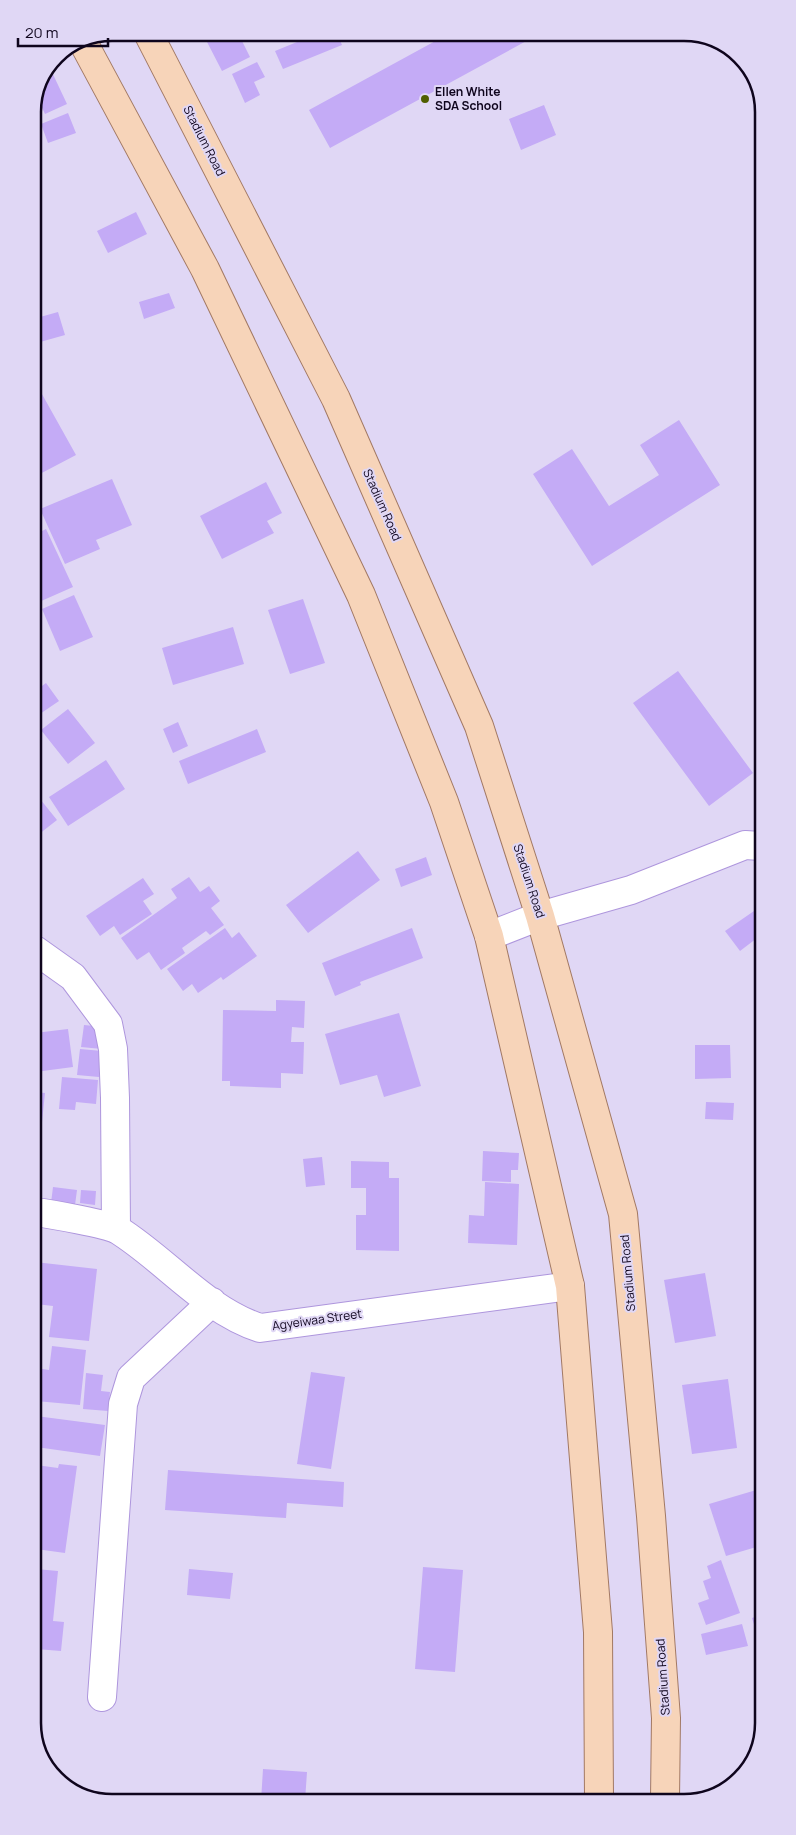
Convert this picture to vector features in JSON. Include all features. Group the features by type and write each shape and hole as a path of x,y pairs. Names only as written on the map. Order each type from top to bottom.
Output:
{"main road":[{"name":"Stadium Road","path":"153,41 336,399 480,726 540,916 623,1214 651,1516 665,1709 664,1794"},
{"path":"86,47 205,269 361,595 444,802 489,936 570,1286 598,1632 599,1794"}],"street":[{"path":"489,936 540,916 630,890 745,845 755,846"},
{"path":"41,954 73,977 108,1024 112,1049 114,1088 116,1229"},
{"name":"Agyeiwaa Street","path":"41,1213 116,1229 212,1302 239,1320 260,1328 570,1286"},
{"path":"102,1697 123,1404 131,1378 212,1302"}],"building":[{"path":"207,41 242,41 250,57 222,71"},
{"path":"299,41 340,41 342,45 283,69 275,51"},
{"path":"435,41 526,41 330,148 309,110"},
{"path":"257,62 265,77 254,82 260,95 245,103 232,74"},
{"path":"53,74 67,104 45,114 41,106 47,85"},
{"path":"544,105 556,135 521,150 509,119"},
{"path":"68,113 76,133 48,143 41,124"},
{"path":"136,212 147,234 108,253 97,231"},
{"path":"169,293 175,308 144,319 139,302"},
{"path":"58,312 65,335 41,342 41,317"},
{"path":"41,392 76,455 41,473"},
{"path":"679,420 720,485 592,566 533,474 572,449 609,506 659,475 640,445"},
{"path":"112,479 132,525 96,540 100,549 65,564 41,509"},
{"path":"266,482 282,513 267,521 274,533 222,559 200,516"},
{"path":"46,529 73,587 41,601 41,532"},
{"path":"74,595 93,637 60,651 42,609"},
{"path":"303,599 325,663 290,674 268,610"},
{"path":"233,627 244,664 173,685 162,648"},
{"path":"678,671 753,773 709,806 633,703"},
{"path":"46,683 59,701 41,713 41,687"},
{"path":"68,709 95,743 68,764 41,730"},
{"path":"178,722 188,746 173,753 163,729"},
{"path":"257,729 266,752 188,784 179,761"},
{"path":"106,760 125,789 68,826 49,797"},
{"path":"41,800 57,820 41,833"},
{"path":"358,851 380,880 308,933 286,905"},
{"path":"426,857 432,875 401,887 395,869"},
{"path":"189,877 200,892 209,886 220,901 211,908 224,925 210,935 206,931 182,948 185,953 161,970 149,952 137,960 121,938 177,898 171,889"},
{"path":"143,878 154,894 143,901 152,914 120,935 114,926 100,936 86,916"},
{"path":"754,911 755,940 740,951 725,931"},
{"path":"225,928 232,938 239,932 257,956 223,980 221,977 198,993 192,984 183,991 167,969"},
{"path":"412,928 423,958 360,982 361,985 335,996 322,963"},
{"path":"276,1000 305,1001 304,1028 292,1027 291,1042 304,1042 303,1074 281,1073 281,1088 230,1086 230,1081 222,1081 223,1010 276,1011"},
{"path":"399,1013 421,1086 384,1097 377,1075 340,1085 325,1034"},
{"path":"84,1025 104,1027 102,1049 81,1047"},
{"path":"68,1029 73,1067 41,1071 41,1032"},
{"path":"695,1045 730,1045 731,1078 695,1079"},
{"path":"80,1049 102,1051 99,1077 77,1075"},
{"path":"62,1077 98,1080 96,1104 76,1102 75,1110 59,1109"},
{"path":"41,1093 45,1093 41,1132"},
{"path":"706,1102 734,1103 733,1120 705,1119"},
{"path":"483,1151 519,1153 518,1170 511,1170 511,1182 482,1181"},
{"path":"322,1157 325,1185 306,1187 303,1159"},
{"path":"351,1161 389,1162 389,1178 399,1178 399,1251 356,1250 356,1215 366,1215 366,1188 351,1188"},
{"path":"485,1182 519,1184 517,1245 468,1243 469,1215 484,1216"},
{"path":"53,1187 77,1190 75,1205 51,1203"},
{"path":"81,1190 96,1191 95,1205 80,1203"},
{"path":"41,1263 97,1269 89,1341 49,1337 53,1306 41,1305"},
{"path":"705,1273 716,1336 675,1343 664,1280"},
{"path":"52,1346 86,1350 80,1405 41,1401 41,1369 49,1370"},
{"path":"311,1372 345,1377 331,1469 297,1464"},
{"path":"86,1373 103,1375 101,1391 110,1392 108,1411 83,1409"},
{"path":"728,1379 737,1448 692,1454 682,1385"},
{"path":"41,1417 105,1425 100,1456 41,1448"},
{"path":"59,1464 77,1466 65,1553 41,1550 41,1466 58,1468"},
{"path":"168,1470 344,1482 343,1507 287,1503 286,1518 165,1510"},
{"path":"755,1490 755,1547 726,1556 709,1504"},
{"path":"721,1560 740,1613 706,1625 698,1603 709,1599 703,1581 711,1578 707,1566"},
{"path":"423,1567 463,1570 455,1672 415,1669"},
{"path":"41,1569 58,1571 53,1621 64,1622 61,1651 41,1649"},
{"path":"189,1569 233,1573 230,1599 187,1595"},
{"path":"755,1617 755,1628 752,1618"},
{"path":"742,1624 748,1646 706,1655 701,1634"},
{"path":"263,1769 307,1772 305,1794 261,1794"}],"place":[{"name":"Ellen White SDA School","path":"425,99"}]}
